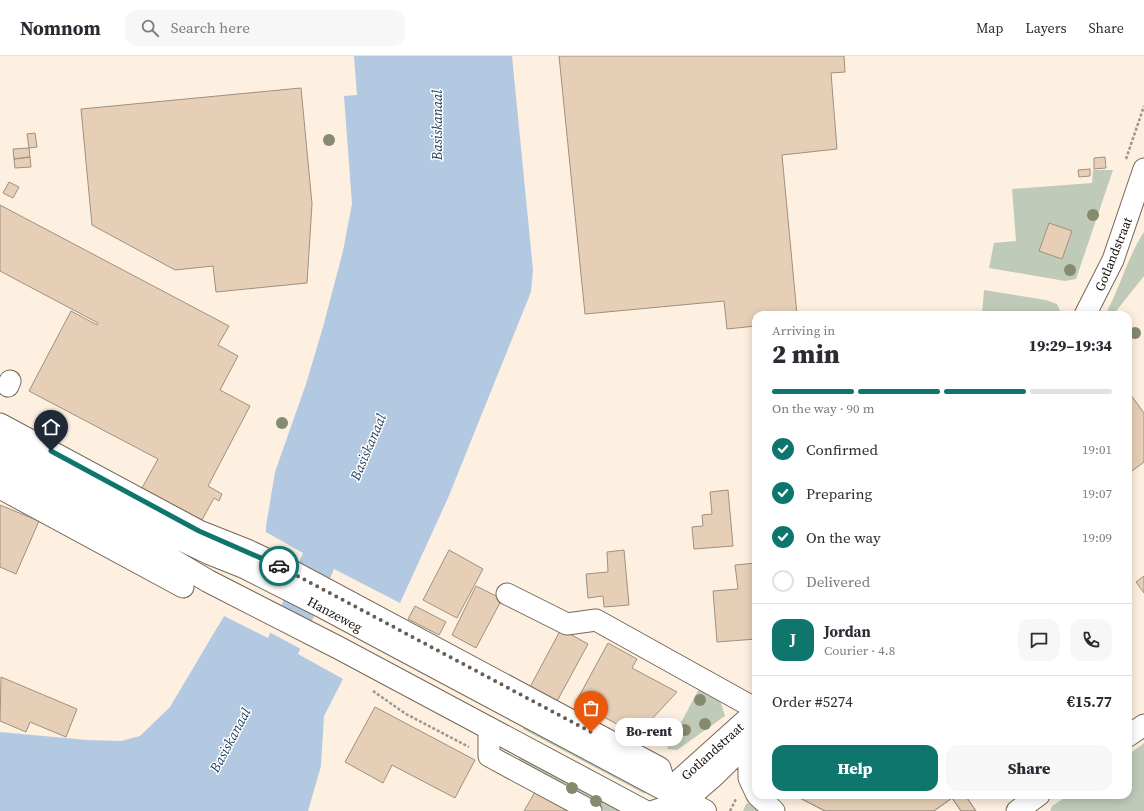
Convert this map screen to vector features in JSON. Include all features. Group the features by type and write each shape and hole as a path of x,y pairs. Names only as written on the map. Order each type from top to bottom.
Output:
{"main road":[{"name":"Hanzeweg","path":"0,444 174,536 290,580 704,811"},
{"path":"0,467 274,615 644,811"}],"street":[{"name":"Gotlandstraat","path":"1087,311 1113,260 1144,169"},
{"name":"Hanzeweg","path":"0,424 199,531 247,550 290,580"},
{"path":"0,488 182,587"},
{"path":"507,594 567,624 596,620 752,708"},
{"name":"Gotlandstraat","path":"676,796 752,714"},
{"path":"1132,734 1144,726"},
{"path":"489,728 489,756 591,811"},
{"name":"Gotlandstraat","path":"654,811 752,740"},
{"path":"752,749 749,778 752,784"},
{"path":"762,799 774,811"},
{"path":"1017,811 1034,799"}],"path":[{"path":"369,688 406,714 434,730 489,756"}],"green space":[{"path":"1093,170 1113,170 1076,279 1065,281 989,268 994,243 1016,241 1012,189 1092,183"},
{"path":"1144,232 1144,276 1116,311 1107,311 1133,252"},
{"path":"984,290 1046,300 1057,304 1060,311 982,311"},
{"path":"701,685 721,703 725,716 677,750 667,749"},
{"path":"525,725 647,790 645,794 523,729"},
{"path":"1144,743 1144,811 1050,811 1052,806 1063,799 1132,799 1132,752"},
{"path":"520,757 622,811 604,811 516,764"},
{"path":"753,800 764,811 743,811 746,804"}],"water":[{"name":"Basiskanaal","path":"354,56 512,56 533,270 531,292 448,498 400,603 334,569 298,654 343,679 324,716 321,766 308,811 0,811 0,732 87,740 121,741 140,736 170,707 224,616 268,638 303,553 266,532 266,526 275,472 306,384 323,327 343,251 352,204 344,96 357,95"}],"pier":[{"path":"280,605 313,622 301,649 269,632"}],"building":[{"path":"559,56 844,56 845,72 831,73 837,149 782,155 797,311 752,311 752,326 727,329 724,301 585,314"},
{"path":"301,88 312,204 307,283 216,292 213,266 175,270 92,225 81,109"},
{"path":"35,133 37,147 29,148 27,134"},
{"path":"29,148 30,157 14,159 13,149"},
{"path":"30,157 31,167 15,168 14,159"},
{"path":"1105,157 1106,168 1094,169 1094,158"},
{"path":"1090,169 1090,176 1079,177 1078,170"},
{"path":"9,182 19,187 13,198 3,193"},
{"path":"0,205 229,326 218,345 238,356 220,390 250,406 208,486 222,494 219,501 214,498 202,520 142,488 158,459 29,391 71,311 97,325 98,323 0,271"},
{"path":"1049,223 1072,231 1062,259 1039,251"},
{"path":"1132,396 1144,413 1144,462 1132,471"},
{"path":"728,490 733,546 694,549 692,527 703,526 702,515 712,514 710,492"},
{"path":"0,505 39,521 16,574 0,567"},
{"path":"449,550 483,569 457,618 423,600"},
{"path":"624,550 629,605 604,607 603,596 588,598 586,574 608,572 607,552"},
{"path":"752,563 752,639 717,642 713,591 738,589 735,565"},
{"path":"1144,576 1144,593 1136,582"},
{"path":"476,586 502,599 476,648 452,635"},
{"path":"415,606 446,622 439,635 408,619"},
{"path":"561,629 588,644 556,703 529,689"},
{"path":"608,643 637,659 632,668 677,692 637,735 576,702"},
{"path":"1,677 77,709 66,737 30,722 26,732 0,721"},
{"path":"375,707 475,760 455,798 392,765 383,783 345,762"},
{"path":"535,792 571,811 524,811"},
{"path":"802,799 951,799 934,811 825,811"},
{"path":"802,799 951,799 934,811 825,811"},
{"path":"953,799 968,799 976,811 961,811"},
{"path":"953,799 968,799 976,811 961,811"}],"way so far":[{"path":"279,566 294,572 591,732"}],"place":[{"name":"Bo-rent","path":"591,732"}],"route":[{"path":"51,451 199,531 247,550 279,566"}]}
